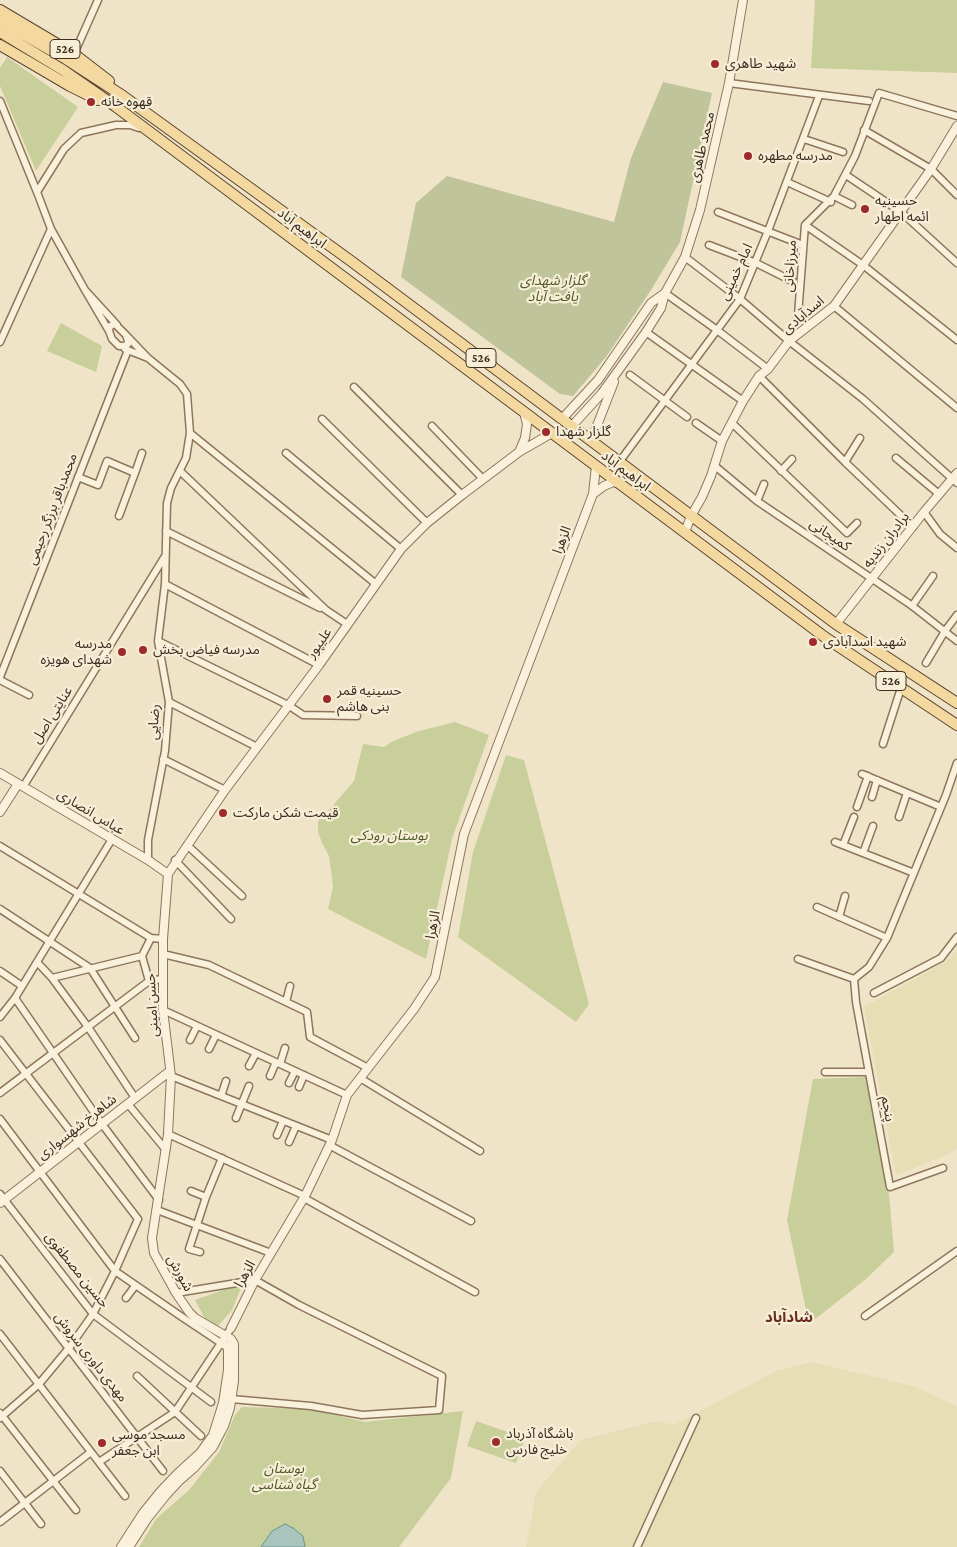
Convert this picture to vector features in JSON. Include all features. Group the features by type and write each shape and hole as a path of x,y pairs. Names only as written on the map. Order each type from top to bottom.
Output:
{"main road":[{"name":"ابراهیم آباد","path":"0,10 74,54 106,78 123,96"},
{"name":"ابراهیم آباد","path":"0,20 66,59 123,96 405,301 836,624 957,703"},
{"name":"ابراهیم آباد","path":"0,32 63,70 115,106 826,638 957,725"},
{"name":"ابراهیم آباد","path":"0,44 70,86 115,106"},
{"path":"395,315 405,301"}],"street":[{"path":"74,54 98,0"},
{"name":"محمد طاهری","path":"572,426 602,394 646,332 660,308 665,293 684,257 700,210 729,83 744,0"},
{"path":"729,83 868,101"},
{"name":"میرزاخانی","path":"789,341 798,316 805,225 833,199 846,175 880,93 957,116"},
{"name":"امام خمینی","path":"620,461 740,299 756,263 819,96"},
{"path":"0,101 51,229 112,339 119,346 148,358"},
{"path":"37,192 64,149 81,133 116,125 130,125 148,130"},
{"name":"اسدآبادی","path":"685,532 715,466 722,442 743,401 759,376 768,369 789,341 834,306 931,170 957,126"},
{"path":"864,130 931,170 957,195"},
{"path":"804,139 843,152"},
{"path":"846,175 901,212 957,264"},
{"path":"787,182 852,205"},
{"path":"718,212 804,245"},
{"path":"805,225 863,265 957,340"},
{"path":"0,342 51,229"},
{"path":"709,245 756,263 794,282"},
{"path":"684,257 740,299 955,478"},
{"path":"85,290 148,358"},
{"path":"665,293 768,369"},
{"name":"محمد طاهری","path":"562,419 598,380 650,302 665,293"},
{"path":"834,306 957,408"},
{"path":"108,331 110,326 117,325"},
{"path":"646,332 743,401"},
{"path":"119,346 128,344 126,335"},
{"name":"محمدباقر برزگر رحیمی","path":"0,678 128,350"},
{"name":"رضایی","path":"148,358 180,384 187,394 190,433 186,458 168,496 165,584 160,612 158,641 169,702 164,759 148,840 148,860"},
{"path":"592,441 617,372"},
{"path":"630,376 687,417"},
{"path":"759,376 913,527"},
{"path":"354,387 462,495"},
{"path":"519,452 525,438 527,424 524,412"},
{"path":"322,419 427,523"},
{"path":"696,423 722,442"},
{"path":"732,423 846,533 857,523"},
{"path":"432,426 483,480"},
{"path":"190,433 376,584"},
{"name":"علیپور","path":"168,874 225,790 319,665 401,549 427,523 462,495 519,452 552,433"},
{"path":"845,462 860,438"},
{"path":"119,516 142,453"},
{"path":"286,453 401,549"},
{"path":"896,458 938,494"},
{"path":"781,471 792,459"},
{"path":"78,478 98,485 107,461 135,473"},
{"name":"الزهرا","path":"231,1328 255,1280 304,1197 330,1142 347,1095 414,1009 435,978 464,834 593,494 596,466"},
{"name":"کمیجانی","path":"715,466 757,501 912,606 957,641"},
{"path":"180,471 326,610"},
{"name":"برادران زندیه","path":"836,624 938,494 955,478"},
{"path":"593,494 613,482 620,484"},
{"path":"757,501 764,484"},
{"path":"924,512 940,534 957,548"},
{"path":"166,531 326,610 347,624"},
{"name":"عنایتی اصل","path":"20,785 166,555"},
{"path":"912,606 933,576"},
{"path":"165,584 319,665"},
{"path":"926,663 957,615"},
{"path":"158,641 303,715 357,716"},
{"path":"0,678 29,695"},
{"path":"883,744 901,688"},
{"path":"169,702 257,747"},
{"path":"164,759 225,790"},
{"path":"798,959 854,979 869,967 887,938 957,763"},
{"name":"عباس انصاری","path":"0,773 148,860 168,874"},
{"path":"858,807 865,775 941,807"},
{"path":"872,797 878,780"},
{"path":"0,812 20,785"},
{"path":"899,817 907,792"},
{"path":"843,845 854,817"},
{"path":"863,852 873,826"},
{"path":"0,1016 15,998 112,839"},
{"path":"835,842 914,872"},
{"path":"187,845 242,896"},
{"path":"0,846 151,938 163,939"},
{"path":"176,860 231,919"},
{"name":"حسن امینی","path":"159,1200 168,1134 170,1074 162,1010 162,954 168,874"},
{"path":"839,917 845,896"},
{"path":"816,907 887,938"},
{"path":"0,909 90,968 135,1038"},
{"path":"149,981 142,956 151,938"},
{"path":"874,993 941,958 957,938"},
{"path":"162,954 209,965 307,1012 310,1037 368,1068"},
{"path":"52,978 142,956"},
{"path":"37,962 52,978 88,1027 135,1098"},
{"path":"0,971 22,986"},
{"path":"0,1093 149,981 162,979"},
{"name":"پنجم","path":"854,979 856,1002 890,1187 942,1168"},
{"path":"286,1002 290,986"},
{"path":"15,998 102,1124 159,1200"},
{"path":"162,1010 347,1095"},
{"path":"190,1040 197,1026"},
{"path":"209,1049 216,1035"},
{"path":"0,1040 138,1219 116,1272 93,1314 38,1384 1,1416 76,1510"},
{"path":"270,1076 285,1048"},
{"path":"249,1066 256,1053"},
{"path":"289,1083 295,1071"},
{"path":"825,1072 869,1072"},
{"path":"170,1074 330,1142 471,1221"},
{"name":"شاهرخ شهسواری","path":"1,1199 41,1171 135,1098 170,1074"},
{"path":"299,1087 304,1075"},
{"path":"360,1078 480,1151"},
{"path":"221,1096 226,1081"},
{"path":"236,1118 249,1086"},
{"path":"128,1104 166,1150"},
{"path":"0,1119 116,1272 135,1286 223,1339 228,1349 228,1370 223,1403 213,1435 200,1453 160,1492 143,1513 121,1547"},
{"path":"277,1135 283,1121"},
{"path":"288,1142 296,1126"},
{"path":"168,1134 304,1197 475,1292"},
{"path":"200,1252 189,1249 222,1158"},
{"path":"191,1191 206,1198"},
{"name":"حسین مصطفوی","path":"1,1199 93,1314 211,1402"},
{"name":"شورش","path":"159,1200 152,1238 154,1253 176,1293 194,1318 223,1339"},
{"path":"157,1210 271,1253"},
{"path":"864,1316 957,1251"},
{"name":"مهدی داوری سروش","path":"0,1259 163,1471"},
{"path":"176,1293 255,1280 299,1305 442,1376 439,1410 362,1415 311,1406 231,1399"},
{"path":"126,1298 135,1286"},
{"path":"99,1462 176,1412 231,1328"},
{"path":"0,1334 126,1496"},
{"path":"129,1547 167,1494 209,1452 224,1426 234,1381 234,1344 231,1339 223,1339"},
{"path":"137,1376 201,1436"},
{"path":"637,1547 696,1418"},
{"path":"0,1522 91,1452"},
{"path":"0,1471 41,1524"}],"shaded area":[{"path":"957,949 957,1148 947,1155 896,1175 864,1007 947,961"},
{"path":"813,1362 916,1387 957,1407 957,1547 526,1547 536,1492 581,1440 657,1421 674,1425 778,1370"}],"green space":[{"path":"815,0 957,0 957,73 811,68"},
{"path":"7,57 78,107 36,171 0,86 0,68"},
{"name":"گلزار شهدای یافت آباد","path":"663,82 712,93 680,242 651,290 606,357 573,396 560,394 401,277 416,203 447,176 614,222 631,158"},
{"path":"61,323 102,346 96,372 47,351"},
{"name":"بوستان رودکی","path":"455,722 489,735 452,839 426,959 328,909 333,887 332,877 329,856 318,832 318,821 354,781 363,744 384,747 393,741 419,731"},
{"path":"506,755 524,760 589,1004 576,1022 458,937 473,852"},
{"path":"867,1077 889,1194 894,1252 866,1279 809,1324 787,1220 813,1079"},
{"path":"243,1283 232,1310 217,1327 204,1317 195,1300"},
{"name":"بوستان گیاه شناسی","path":"242,1407 312,1409 365,1422 463,1411 451,1478 399,1547 139,1547 156,1519 189,1490 219,1452 235,1415"},
{"name":"باشگاه آذرباد خلیج فارس","path":"476,1421 525,1438 516,1463 467,1446"}],"water":[{"path":"285,1524 303,1536 305,1547 261,1547 272,1531"}],"place":[{"name":"شهید طاهری","path":"715,64"},
{"name":"قهوه خانه","path":"91,102"},
{"name":"مدرسه مطهره","path":"748,156"},
{"name":"حسینیه ائمه اطهار","path":"865,209"},
{"name":"گلزار شهدا","path":"546,432"},
{"name":"شهید اسدآبادی","path":"813,642"},
{"name":"مدرسه فیاض بخش","path":"143,650"},
{"name":"مدرسه شهدای هویزه","path":"122,652"},
{"name":"حسینیه قمر بنی هاشم","path":"327,699"},
{"name":"قیمت شکن مارکت","path":"223,813"},
{"name":"باشگاه آذرباد خلیج فارس","path":"496,1442"},
{"name":"مسجد موسی ابن جعفر","path":"102,1443"}],"district":[{"name":"شادآباد","path":"789,1317"}]}
